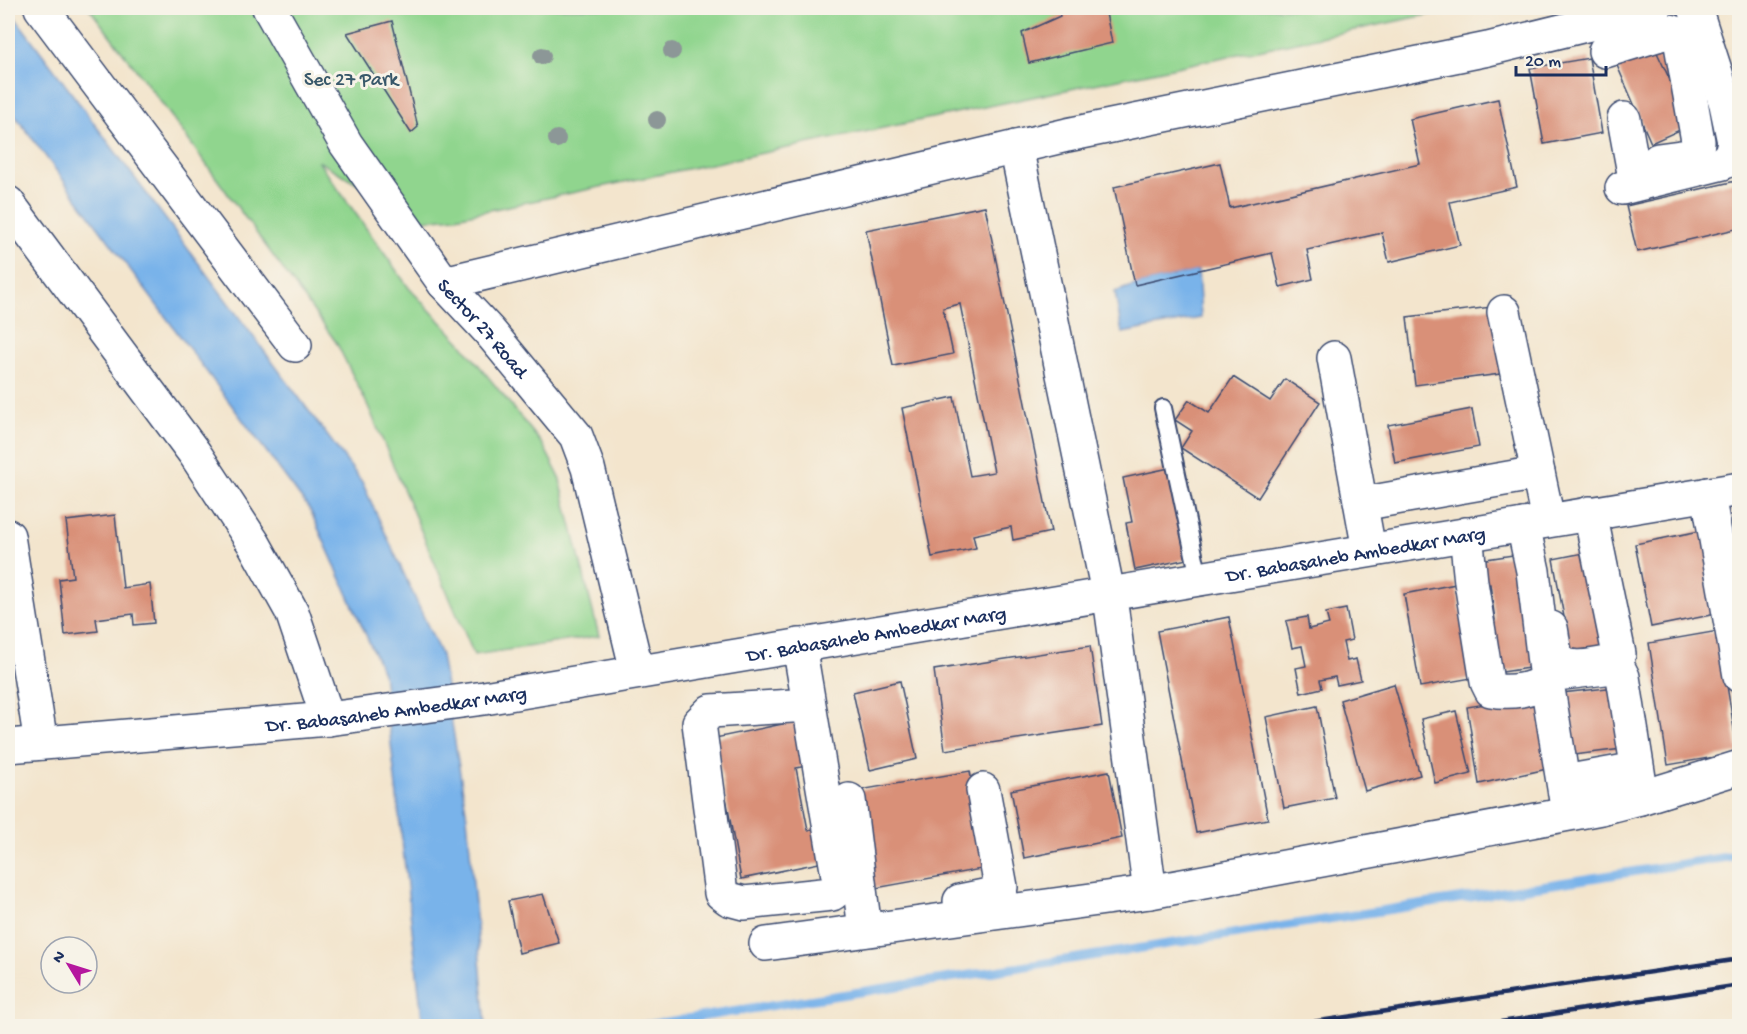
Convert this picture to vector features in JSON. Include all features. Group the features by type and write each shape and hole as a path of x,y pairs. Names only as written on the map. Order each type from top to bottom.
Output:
{"street":[{"path":"41,8 295,345"},
{"name":"Sector 27 Road","path":"269,8 346,144 444,283 489,331 576,436 588,468 637,671"},
{"path":"1605,49 1655,8"},
{"path":"1630,178 1723,163 1731,154 1734,119 1695,8"},
{"path":"444,283 1067,135 1488,49 1605,49 1670,31 1676,33 1680,39 1698,141 1697,150 1688,156 1630,178"},
{"path":"1624,119 1630,178"},
{"path":"1016,147 1108,594 1150,891"},
{"path":"8,203 195,454 254,544 292,612 335,718"},
{"path":"1466,534 1487,682 1491,690 1501,692 1537,687 1546,679 1533,571 1538,473 1504,312"},
{"path":"1334,358 1369,550"},
{"path":"1361,504 1538,473"},
{"path":"1724,491 1740,676"},
{"name":"Dr. Babasaheb Ambedkar Marg","path":"8,746 335,718 484,698 1724,491"},
{"path":"1534,523 1557,659 1570,668 1607,663 1616,661 1619,654 1590,513"},
{"path":"8,536 20,689 40,743"},
{"path":"799,645 839,882 837,890 832,894 744,903 729,899 721,893 699,723 711,711 809,705"},
{"path":"1566,798 1548,689 1549,682 1556,674 1613,667 1619,669 1623,677 1638,783"},
{"path":"934,909 1150,891 1566,798 1597,776 1638,783 1740,767"},
{"path":"1597,776 1601,808"},
{"path":"1566,798 1601,808 1638,783"},
{"path":"766,944 999,894 1001,887 983,790"},
{"path":"849,800 864,922"}],"lane":[{"path":"1163,408 1199,578"}],"green space":[{"name":"Sec 27 Park","path":"89,8 1460,8 456,217 423,220 318,161 409,288 461,343 543,445 559,476 599,636 474,655 368,406 336,342"}],"water":[{"path":"8,8 362,482 441,655 467,817 486,1026 423,1026 383,673 310,510 8,106"},
{"path":"1198,270 1201,318 1122,333 1115,292"}],"building":[{"path":"1058,8 1105,8 1112,43 1029,63 1022,33 1060,16"},
{"path":"392,21 418,127 411,133 347,33"},
{"path":"1653,44 1691,125 1651,143 1612,54"},
{"path":"1589,58 1602,133 1544,144 1530,68"},
{"path":"1498,99 1517,187 1450,202 1460,245 1389,262 1382,233 1307,250 1313,279 1280,287 1272,253 1135,285 1114,187 1220,163 1230,208 1420,164 1410,119"},
{"path":"1740,180 1740,228 1637,252 1626,206"},
{"path":"985,206 1051,532 1013,540 1011,527 973,535 976,548 932,557 902,408 954,397 970,476 994,472 960,304 943,308 953,354 893,366 866,230"},
{"path":"1500,306 1508,373 1415,385 1407,317"},
{"path":"1233,377 1270,401 1285,379 1320,402 1258,498 1181,448 1192,431 1175,420 1189,400 1209,413"},
{"path":"1472,409 1479,447 1395,463 1388,425"},
{"path":"1174,467 1192,558 1135,570 1126,523 1132,522 1123,478"},
{"path":"115,515 123,588 150,584 154,623 134,625 133,614 96,619 98,631 65,635 59,579 73,577 66,521"},
{"path":"1705,530 1721,613 1651,627 1635,544"},
{"path":"1594,551 1612,646 1571,654 1553,559"},
{"path":"1526,553 1542,666 1496,673 1489,621 1495,620 1490,584 1484,585 1480,560"},
{"path":"1456,584 1472,678 1420,687 1404,594"},
{"path":"1346,609 1352,640 1343,642 1347,661 1356,659 1361,680 1337,685 1335,677 1320,680 1322,688 1301,693 1296,668 1306,666 1302,646 1292,648 1286,621 1307,617 1309,629 1329,624 1326,613"},
{"path":"1229,617 1268,819 1196,833 1157,631"},
{"path":"1718,631 1738,753 1668,765 1649,643"},
{"path":"1090,646 1102,726 945,750 934,670"},
{"path":"900,681 917,759 870,770 853,692"},
{"path":"1394,684 1420,775 1365,791 1340,700"},
{"path":"1616,687 1622,749 1574,755 1562,693"},
{"path":"1540,695 1556,767 1479,784 1467,707"},
{"path":"1317,706 1335,798 1284,808 1266,717"},
{"path":"1456,711 1471,774 1435,783 1421,719"},
{"path":"802,720 811,765 796,768 808,830 822,828 829,861 741,879 715,738"},
{"path":"970,771 987,868 865,890 848,792"},
{"path":"1109,771 1122,838 1024,858 1011,790"},
{"path":"543,894 559,943 519,953 508,901"}],"waterway":[{"path":"641,1026 1740,855"}],"railway":[{"path":"1285,1026 1740,959"},
{"path":"1474,1026 1740,985"}]}
